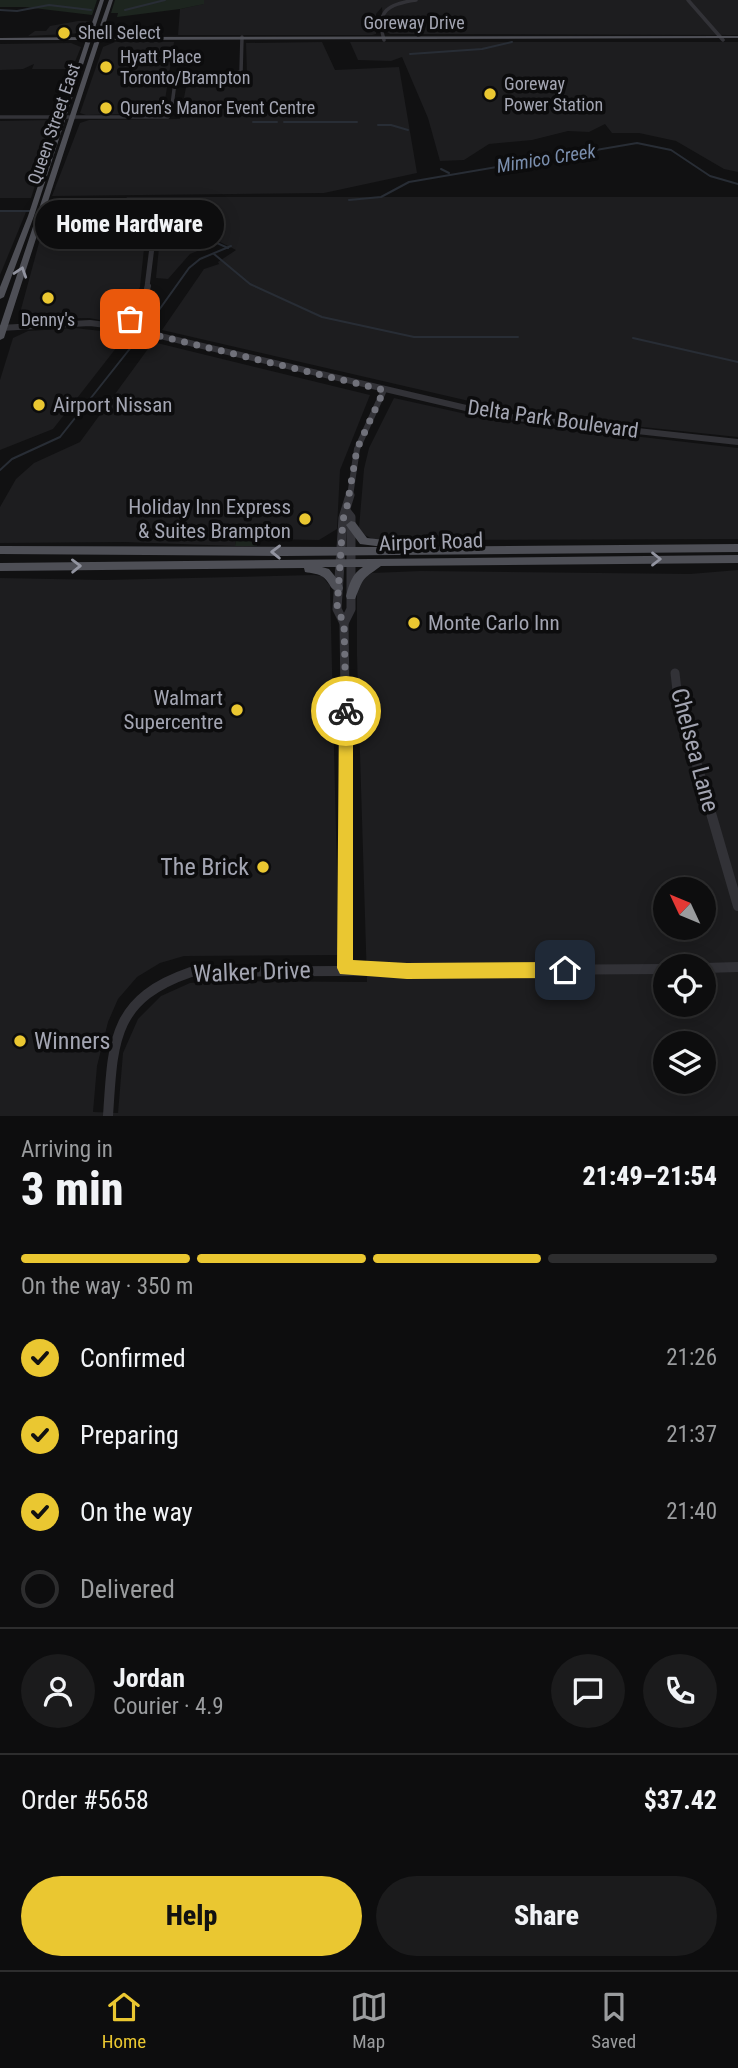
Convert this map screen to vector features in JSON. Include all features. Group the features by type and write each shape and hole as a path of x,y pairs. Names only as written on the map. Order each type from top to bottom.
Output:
{"main road":[{"name":"Queen Street East","path":"42,196 62,117 102,0"},
{"name":"Queen Street East","path":"0,338 35,216 111,0"},
{"path":"75,39 89,39"},
{"path":"99,39 113,39"},
{"path":"0,41 113,39"},
{"name":"Goreway Drive","path":"113,39 738,39"},
{"name":"Queen Street East","path":"0,298 35,216"},
{"path":"351,526 364,541 393,544 401,551"},
{"name":"Airport Road","path":"0,550 346,552 738,548"},
{"name":"Airport Road","path":"0,567 286,565 521,559 738,559"},
{"path":"351,596 354,580 359,574 370,567 392,563"},
{"path":"286,565 325,572 338,588"}],"street":[{"path":"383,38 382,12 393,5 416,0"},
{"path":"688,0 722,39"},
{"path":"0,117 168,117 171,113 175,82 181,78 241,72 242,38"},
{"path":"122,327 144,299 149,284 153,239 151,232"},
{"name":"Delta Park Boulevard","path":"2,328 90,323 122,327 500,416 738,442"},
{"path":"346,552 343,519 357,449 384,390"},
{"path":"345,968 344,623 337,609 338,588 351,526 351,517 346,512"},
{"path":"344,623 351,609 345,564"},
{"name":"Chelsea Lane","path":"675,673 678,699 738,906"},
{"path":"716,968 738,967"},
{"name":"Walker Drive","path":"108,1116 114,1045 132,1004 146,990 169,977 191,972 345,968 407,971 653,969"}],"shaded area":[{"path":"0,0 97,0 92,15 25,7 0,7"},
{"path":"115,0 204,0 204,4 117,17 118,13 111,13"},
{"path":"204,0 738,0 738,35 390,34 384,30 382,7 376,14 376,34 372,35 178,35 180,9 203,4"},
{"path":"90,21 85,33 28,36 35,31 46,31 50,26"},
{"path":"115,42 174,42 163,113 80,113 103,47"},
{"path":"322,42 335,70 399,67 417,173 324,193 52,196 80,123 89,120 180,119 187,82 247,74 246,43"},
{"path":"350,42 738,42 738,172 724,169 676,141 639,133 612,133 605,124 589,132 568,131 532,140 489,144 464,160 440,161 428,118 402,57 391,61 358,60"},
{"path":"71,43 81,47 72,69 32,69 34,64 23,69 0,70 0,44"},
{"path":"50,120 55,124 31,198 0,198 0,121"},
{"path":"127,197 738,197 738,437 604,423 495,407 162,330 204,269 219,264 218,262 236,250 220,242 190,254 168,279 156,278 160,237 164,231 156,227 144,228 139,232 139,236 145,239 140,287 133,302 117,323 89,318 22,319 20,313 46,217 118,211"},
{"path":"0,212 26,212 0,275"},
{"path":"75,328 127,334 53,429 0,450 0,380 13,338 28,331"},
{"path":"153,342 370,395 340,470 337,529 319,540 266,539 269,524 239,524 235,546 125,542 0,543 0,507 16,479 34,463 80,442"},
{"path":"394,398 493,420 738,448 738,539 374,540 359,528 364,469 369,448"},
{"path":"239,524 269,524 266,539 258,539 257,546 235,546"},
{"path":"738,570 738,1116 0,1116 0,578 104,580 314,575 322,576 330,586 339,955 184,956 160,963 137,977 118,999 108,1022 97,1066 93,1112 118,1113 123,1053 138,1019 161,996 190,983 218,981 367,982 357,587 360,580 372,573 421,571 690,574"}],"waterway":[{"path":"125,10 165,0"},
{"path":"0,10 17,11 49,5 91,10"},
{"path":"410,54 482,49 512,42"},
{"path":"253,122 277,122"},
{"path":"284,122 357,122"},
{"path":"378,125 391,125 408,130"},
{"name":"Mimico Creek","path":"349,200 381,197 409,182 637,143 671,150 710,176 738,184"},
{"path":"441,169 449,173"},
{"path":"0,211 30,211"},
{"path":"43,211 92,212 138,218 182,229 227,248"},
{"name":"Mimico Creek","path":"227,248 231,246"},
{"name":"Mimico Creek","path":"149,324 189,268 200,259 227,248"},
{"path":"214,254 250,284 322,317 414,337 518,337"},
{"path":"633,338 738,362"},
{"name":"Mimico Creek","path":"0,470 12,459 60,437 136,341"}],"way so far":[{"path":"130,319 122,327 384,390 357,449 343,519 337,609 344,623 346,711"}],"place":[{"name":"Shell Select","path":"64,33"},
{"name":"Hyatt Place Toronto/Brampton","path":"106,67"},
{"name":"Goreway Power Station","path":"490,94"},
{"name":"Quren’s Manor Event Centre","path":"106,108"},
{"name":"Denny's","path":"48,298"},
{"name":"Home Hardware","path":"130,319"},
{"name":"Airport Nissan","path":"39,405"},
{"name":"Holiday Inn Express & Suites Brampton","path":"305,519"},
{"name":"Monte Carlo Inn","path":"414,623"},
{"name":"Walmart Supercentre","path":"237,710"},
{"name":"The Brick","path":"263,867"},
{"name":"Winners","path":"20,1041"}],"route":[{"path":"346,711 345,968 407,971 565,970"}]}
